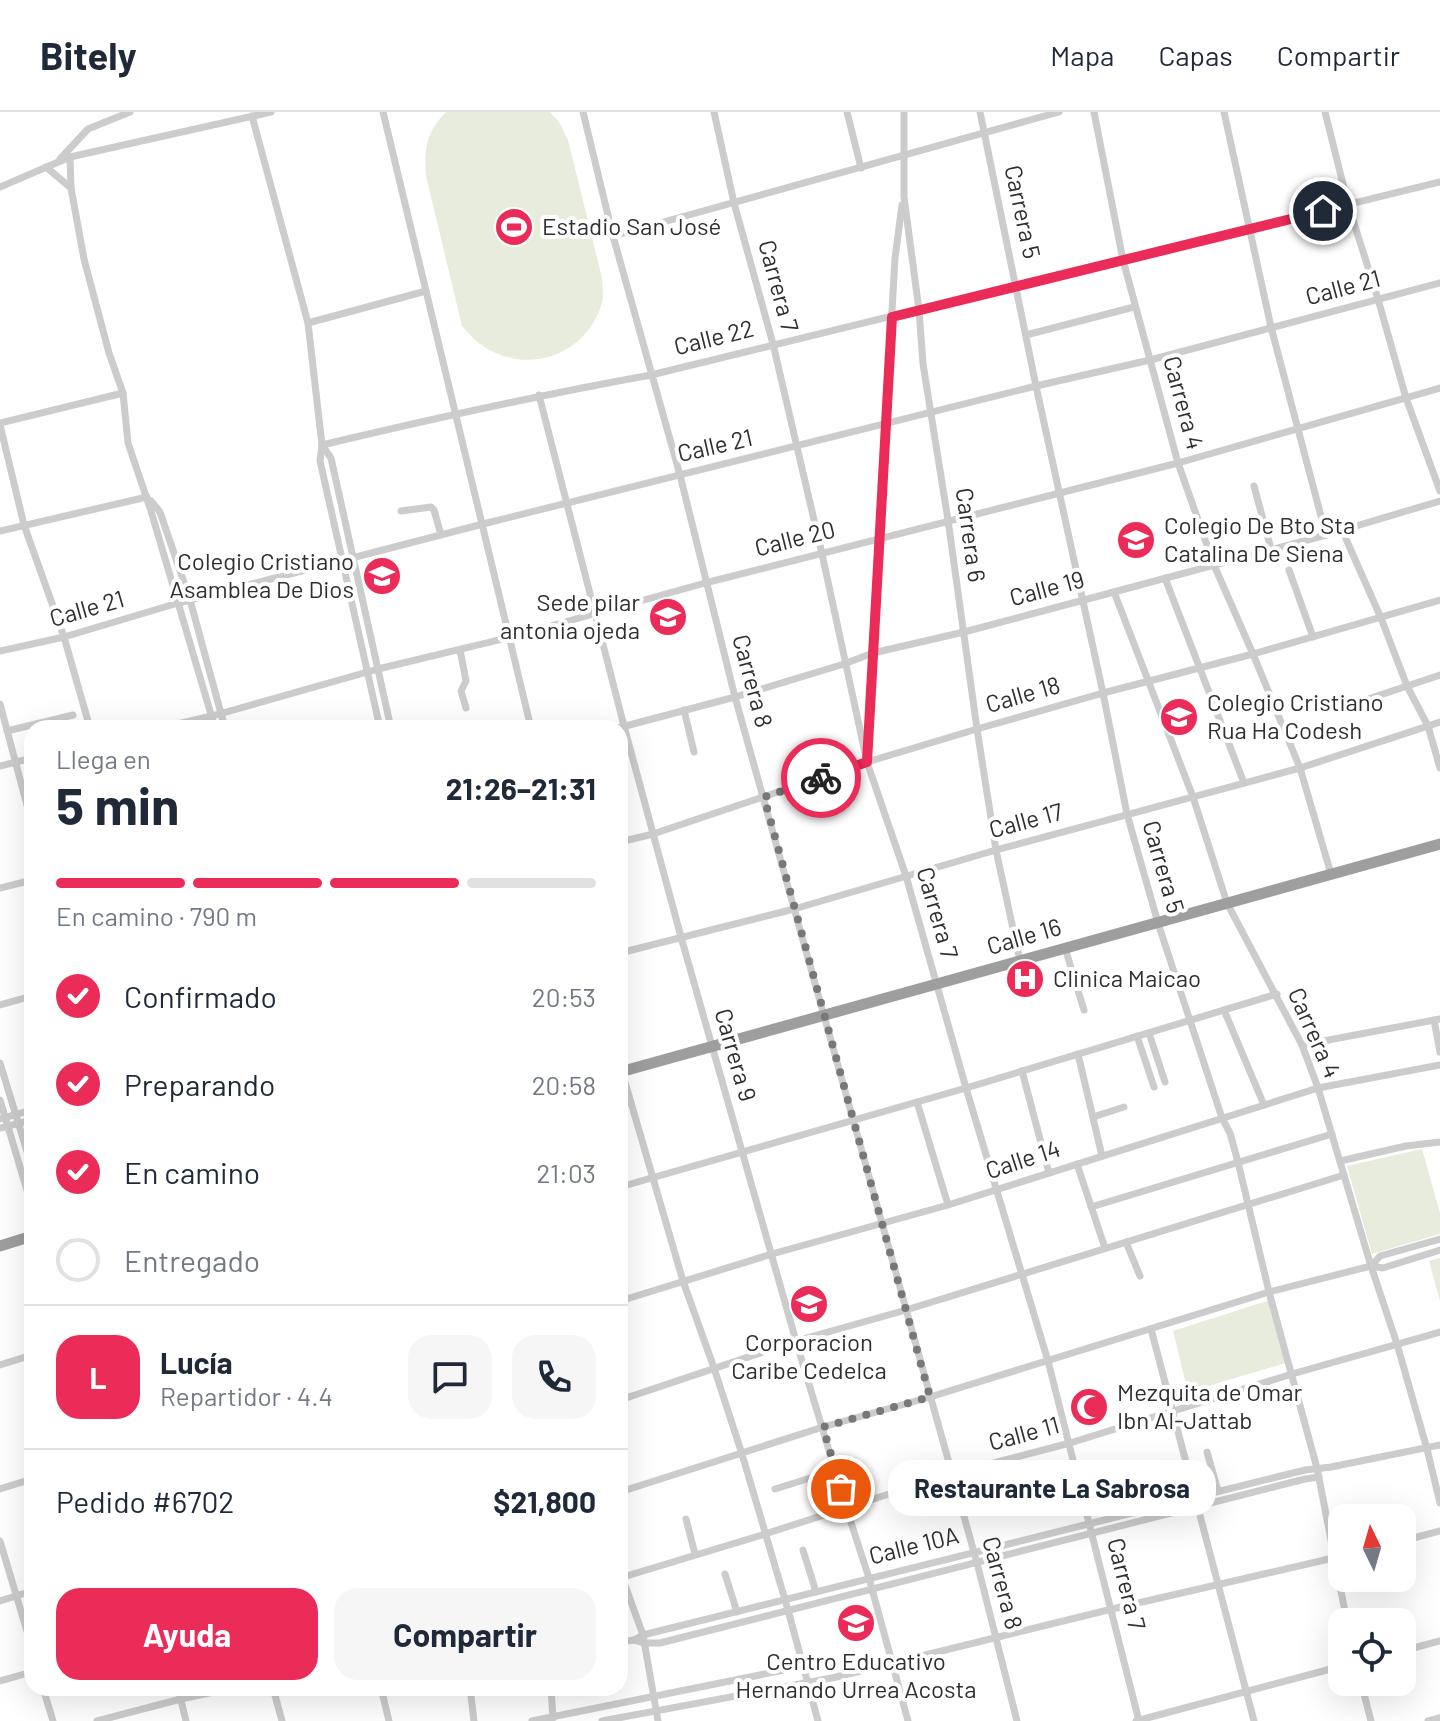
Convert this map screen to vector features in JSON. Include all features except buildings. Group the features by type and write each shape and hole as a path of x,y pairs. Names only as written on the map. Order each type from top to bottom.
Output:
{"highway":[{"name":"Calle 16","path":"628,1068 1440,844"},
{"path":"0,1246 24,1238"}],"street":[{"path":"58,161 88,129 130,112"},
{"path":"0,187 70,157 271,112"},
{"path":"383,112 529,720"},
{"name":"Carrera 8","path":"583,112 613,236 680,475 735,697 977,1563 1017,1721"},
{"name":"Carrera 7","path":"714,112 734,203 773,344 867,762 906,876 1048,1361 1138,1721"},
{"path":"847,112 861,168"},
{"name":"Carrera 6","path":"904,112 904,197 923,364 996,850 1020,961"},
{"name":"Carrera 5","path":"980,112 1127,814 1189,1021 1230,1133 1328,1515"},
{"path":"613,236 1059,112"},
{"name":"Carrera 4","path":"1094,112 1134,307 1178,463 1214,565 1300,768 1331,874"},
{"path":"1224,112 1271,327 1326,535"},
{"path":"1325,112 1348,204 1406,398 1440,491"},
{"path":"252,116 308,323 322,445 320,461 378,720"},
{"path":"70,157 71,188 84,259 123,393 128,443 178,603 220,720"},
{"path":"46,167 71,188"},
{"name":"Calle 22","path":"322,445 539,395 651,375 1440,182"},
{"path":"867,762 895,258 904,197"},
{"name":"Calle 21","path":"0,651 64,637 178,603 483,524 1150,360 1440,283"},
{"path":"308,323 426,291"},
{"path":"1026,335 1134,307"},
{"name":"Calle 20","path":"192,720 879,537 1178,463 1440,388"},
{"path":"88,720 64,637 24,525 0,424 123,393"},
{"name":"Carrera 9","path":"539,395 596,614 619,720"},
{"path":"322,445 331,458 389,720"},
{"path":"1254,486 1271,549"},
{"path":"0,531 147,497"},
{"path":"147,497 160,512 190,600 216,720"},
{"name":"Calle 19","path":"628,725 735,697 873,653 1114,592 1440,501"},
{"path":"401,511 431,507 441,535"},
{"path":"1342,530 1407,686 1428,726 1440,768"},
{"path":"1289,570 1313,637"},
{"path":"1165,578 1244,783"},
{"name":"Carrera 4","path":"1114,592 1193,797 1227,903 1277,994 1302,1045 1318,1088 1397,1344 1440,1503"},
{"name":"Calle 18","path":"628,840 977,729 1440,600"},
{"path":"460,650 466,681 461,691 466,708"},
{"path":"1338,709 1440,675"},
{"path":"0,704 24,795"},
{"path":"684,710 694,752"},
{"path":"52,720 73,715"},
{"name":"Calle 17","path":"628,951 794,909 996,850 1300,768 1440,722"},
{"path":"7,731 24,727"},
{"name":"Carrera 9","path":"628,750 908,1721"},
{"path":"0,766 24,760"},
{"path":"0,888 24,882"},
{"path":"1065,948 1084,1010"},
{"path":"628,1185 966,1088 1277,994"},
{"path":"0,1005 24,998"},
{"path":"1224,1010 1264,1105"},
{"path":"1302,1045 1437,1020 1440,1052"},
{"path":"1149,1033 1165,1082"},
{"path":"1137,1036 1154,1087"},
{"path":"1078,1054 1102,1156"},
{"path":"0,1063 24,1142"},
{"name":"Calle 14","path":"628,1298 948,1205 1318,1088 1440,1065"},
{"path":"1022,1071 1049,1173"},
{"path":"628,1095 683,1281 742,1454 818,1721"},
{"path":"0,1100 3,1123 24,1184"},
{"path":"917,1102 948,1205"},
{"path":"1093,1117 1124,1107"},
{"path":"3,1123 24,1115"},
{"path":"17,1119 24,1119"},
{"path":"1091,1207 1332,1134"},
{"path":"1340,1161 1406,1146 1440,1142"},
{"path":"1077,1164 1105,1248"},
{"path":"628,1397 796,1341 1344,1175"},
{"path":"1371,1266 1380,1256 1440,1239"},
{"path":"1126,1242 1140,1276"},
{"path":"628,1490 1269,1292 1371,1266 1383,1268 1440,1250"},
{"path":"1151,1329 1254,1721"},
{"name":"Calle 11","path":"628,1576 951,1474 1070,1443 1440,1332"},
{"path":"0,1365 24,1358"},
{"name":"Calle 10A","path":"1196,1501 1218,1491 1317,1468 1440,1445"},
{"path":"1207,1452 1218,1491"},
{"path":"775,1489 836,1470"},
{"name":"Calle 10A","path":"644,1639 660,1643 977,1563 1196,1501 1319,1477"},
{"path":"0,1489 24,1482"},
{"path":"686,1519 695,1554"},
{"name":"Calle 10A","path":"628,1641 973,1552 1092,1528"},
{"path":"1416,1537 1440,1531"},
{"path":"0,1541 24,1618"},
{"path":"803,1550 816,1592"},
{"path":"602,1721 808,1683 1328,1559"},
{"path":"725,1574 737,1612"},
{"path":"0,1601 24,1593"},
{"path":"628,1597 644,1639 658,1721"},
{"path":"1416,1647 1440,1641"},
{"path":"532,1721 804,1666"},
{"path":"1138,1721 1328,1670"},
{"path":"0,1681 24,1674"},
{"path":"45,1696 53,1721"},
{"path":"180,1696 186,1721"},
{"path":"97,1721 195,1696"},
{"path":"275,1696 282,1721"},
{"path":"383,1696 389,1721"},
{"path":"471,1696 474,1721"},
{"path":"552,1696 554,1719"},
{"path":"1365,1696 1371,1721"},
{"path":"1428,1721 1440,1718"}],"green space":[{"name":"Estadio San José","path":"446,112 550,112 568,140 602,278 603,297 594,321 583,336 552,356 535,360 498,354 477,342 462,326 426,176 428,141"},
{"path":"1422,1149 1440,1213 1440,1234 1372,1254 1347,1166"},
{"path":"1440,1258 1440,1301 1429,1261"},
{"path":"1270,1300 1289,1362 1188,1392 1173,1331"}],"way so far":[{"path":"821,778 764,797 930,1397 823,1427 841,1489"}],"place":[{"name":"Estadio San José","path":"514,227"},
{"name":"Colegio De Bto Sta Catalina De Siena","path":"1136,540"},
{"name":"Colegio Cristiano Asamblea De Dios","path":"382,576"},
{"name":"Sede pilar antonia ojeda","path":"668,617"},
{"name":"Colegio Cristiano Rua Ha Codesh","path":"1179,717"},
{"name":"Clinica Maicao","path":"1025,979"},
{"name":"Corporacion Caribe Cedelca","path":"809,1304"},
{"name":"Mezquita de Omar Ibn Al-Jattab","path":"1089,1407"},
{"name":"Restaurante La Sabrosa","path":"841,1489"},
{"name":"Centro Educativo Hernando Urrea Acosta","path":"856,1623"}],"route":[{"path":"821,778 867,762 892,317 1323,211"}]}
